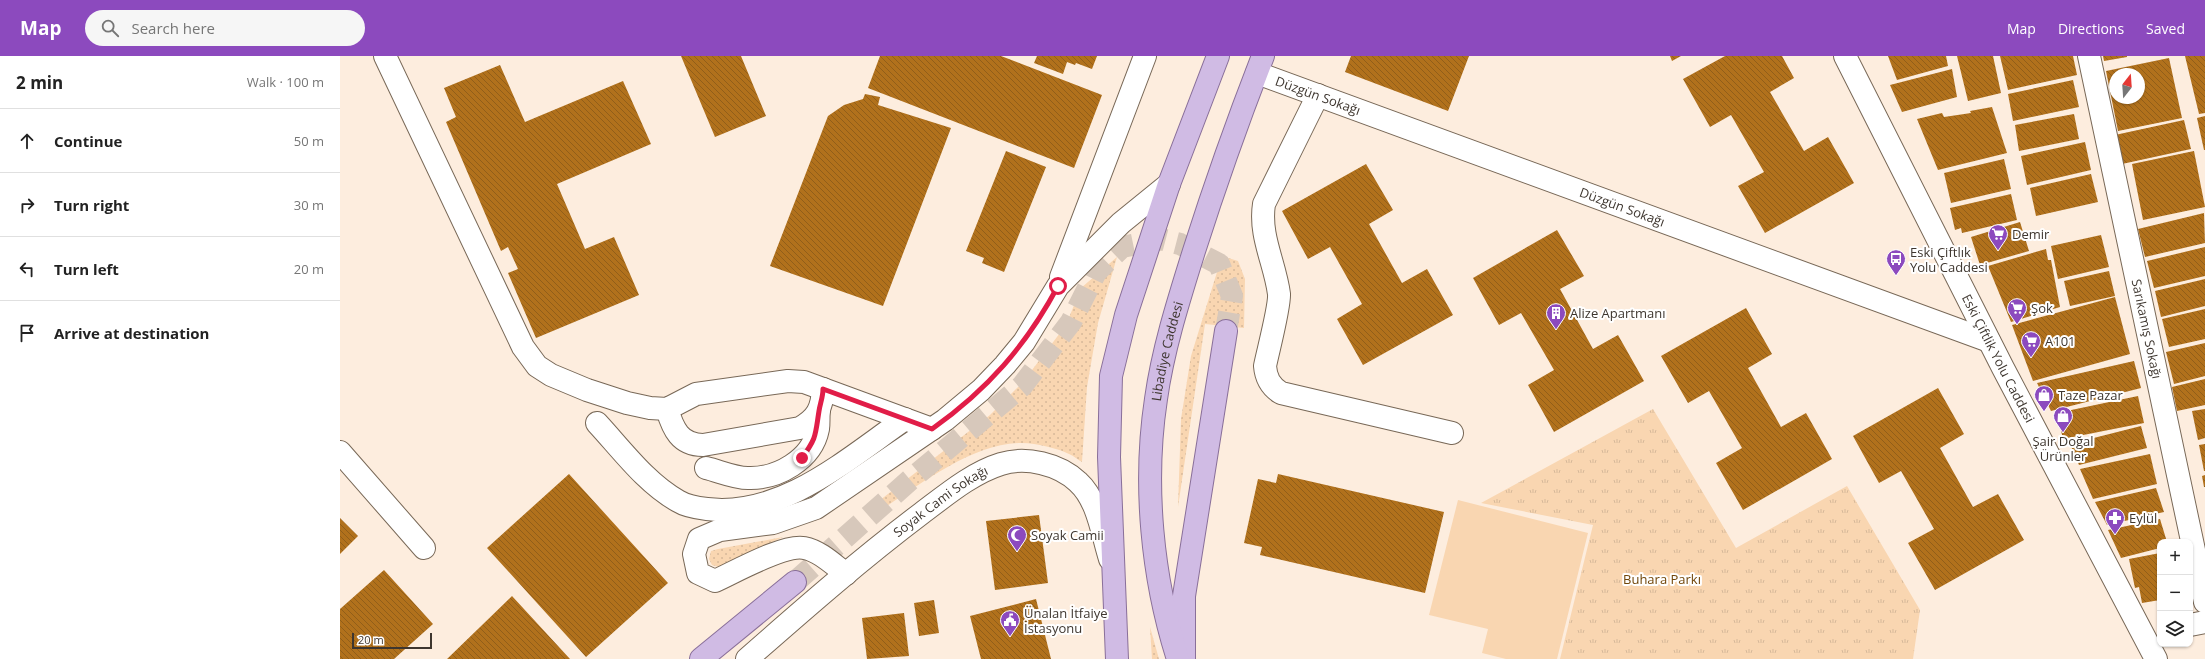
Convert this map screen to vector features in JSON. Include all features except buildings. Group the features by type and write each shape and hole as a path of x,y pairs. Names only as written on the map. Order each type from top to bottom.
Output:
{"main road":[{"path":"1118,659 1108,457 1111,376 1126,315 1169,184 1218,56"},
{"name":"Libadiye Caddesi","path":"1178,659 1169,630 1158,572 1154,535 1152,451 1156,399 1175,310 1212,193 1260,64"},
{"path":"1184,659 1184,596 1226,331"},
{"path":"701,659 795,582"}],"street":[{"path":"384,56 523,347 536,366 551,375 587,390 627,403 667,409 696,394 788,380 804,382 932,429"},
{"path":"846,574 818,553 804,548 781,551 716,582 698,573 694,554 699,539 720,530 773,523 816,508 932,429 981,390 1005,365 1024,342 1058,286 1145,56"},
{"name":"Eski Çiftlik Yolu Caddesi","path":"1845,56 1989,341 2152,634 2156,659"},
{"name":"Sarıkamış Sokağı","path":"2089,56 2205,602"},
{"name":"Düzgün Sokağı","path":"1260,64 1318,95 1989,341"},
{"path":"1318,95 1264,204 1262,219 1263,232 1279,295 1265,366 1266,375 1275,389 1288,395 1452,433"},
{"path":"1058,286 1121,223 1169,184"},
{"path":"706,468 746,478 764,477 781,471 802,458 813,443 818,429 819,411 823,389"},
{"path":"667,409 676,430 683,439 692,445 703,445 800,428 812,421 819,411"},
{"path":"597,423 661,490 679,502 700,508 718,510 747,508 802,489 818,480 904,419"},
{"path":"340,452 424,548"},
{"name":"Soyak Cami Sokağı","path":"747,659 876,547 948,493 976,476 1002,464 1023,461 1043,464 1064,471 1079,483 1091,500 1114,571"},
{"path":"2193,624 2205,622"}],"green space":[{"path":"1222,256 1238,261 1245,279 1244,328 1205,324 1178,507 1181,419 1191,356"},
{"path":"1117,257 1098,323 1087,387 1082,462 1065,452 1034,444 1015,443 995,447 976,453 956,462 887,506 875,504 990,415 1023,382 1066,325 1081,288"},
{"name":"Buhara Parkı","path":"1653,409 1736,548 1847,486 1920,610 1913,659 1560,659 1593,525 1481,503"},
{"path":"1458,500 1588,533 1557,659 1506,659 1482,653 1488,629 1429,615"},
{"path":"783,537 719,567 712,565 709,559 711,551"},
{"path":"1150,627 1159,659 1152,659"}],"tunnel":[{"path":"795,582 910,480 1022,386 1071,322 1096,272 1122,247 1161,239 1180,244 1219,264 1232,296 1226,331"}],"place":[{"name":"Demir","path":"1998,251"},
{"name":"Eski Çiftlık Yolu Caddesi","path":"1896,276"},
{"name":"Şok","path":"2017,325"},
{"name":"Alize Apartmanı","path":"1556,330"},
{"name":"A101","path":"2031,358"},
{"name":"Taze Pazar","path":"2044,412"},
{"name":"Şair Doğal Ürünler","path":"2063,433"},
{"name":"Eylül","path":"2115,535"},
{"name":"Soyak Camii","path":"1017,552"},
{"name":"Ünalan İtfaiye İstasyonu","path":"1010,637"}],"route":[{"path":"802,458 813,443 818,429 819,411 823,389 932,429 981,390 1005,365 1024,342 1045,310 1058,286"}]}
